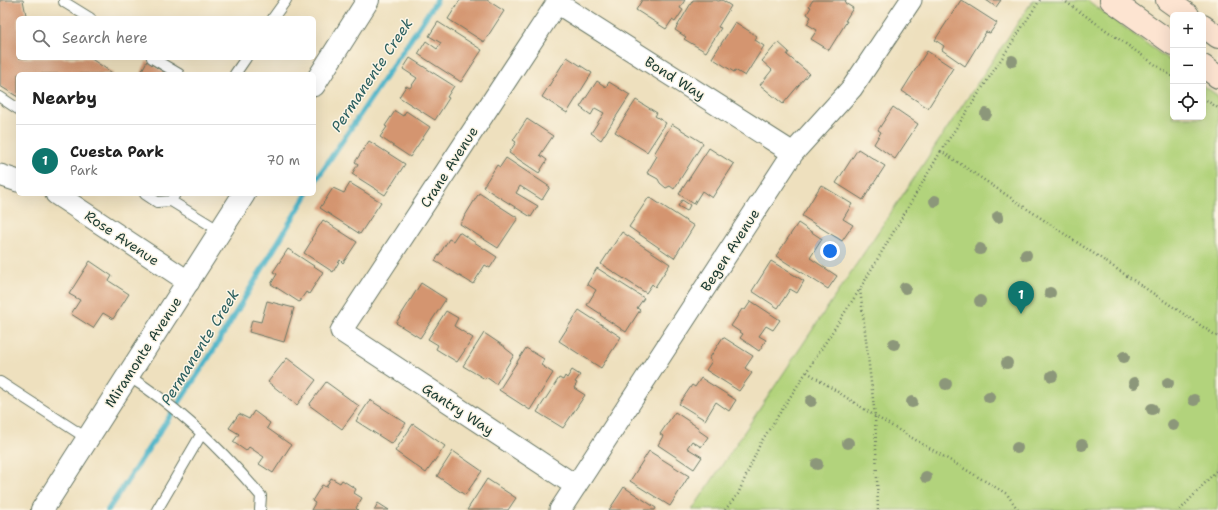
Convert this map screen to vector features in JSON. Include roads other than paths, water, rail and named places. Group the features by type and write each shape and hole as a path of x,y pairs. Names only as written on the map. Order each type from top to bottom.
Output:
{"main road":[{"path":"1112,0 1170,42"},
{"path":"1168,0 1184,12"},
{"path":"1206,28 1218,36"},
{"path":"1206,68 1218,77"}],"street":[{"path":"316,82 368,0"},
{"name":"Begen Avenue","path":"560,510 793,153 852,88 911,0"},
{"name":"Bond Way","path":"557,3 793,153"},
{"name":"Crane Avenue","path":"341,331 557,3"},
{"path":"0,175 16,180"},
{"name":"Rose Avenue","path":"59,196 156,262 189,282"},
{"name":"Miramonte Avenue","path":"42,510 243,196"},
{"name":"Gantry Way","path":"341,331 576,486"}],"lane":[{"path":"64,0 64,2 87,16"},
{"path":"274,16 286,0"},
{"path":"155,60 176,72"},
{"path":"236,72 245,60"},
{"path":"0,97 16,108"},
{"path":"148,196 157,202 173,197 220,231"},
{"path":"128,376 152,391 202,433 261,496 260,510"},
{"path":"0,382 88,439"},
{"path":"157,510 202,433"}],"waterway":[{"name":"Permanente Creek","path":"316,180 437,0"},
{"name":"Permanente Creek","path":"108,510 211,354 306,196"}],"place":[{"name":"Cuesta Park","path":"1021,314"}]}
